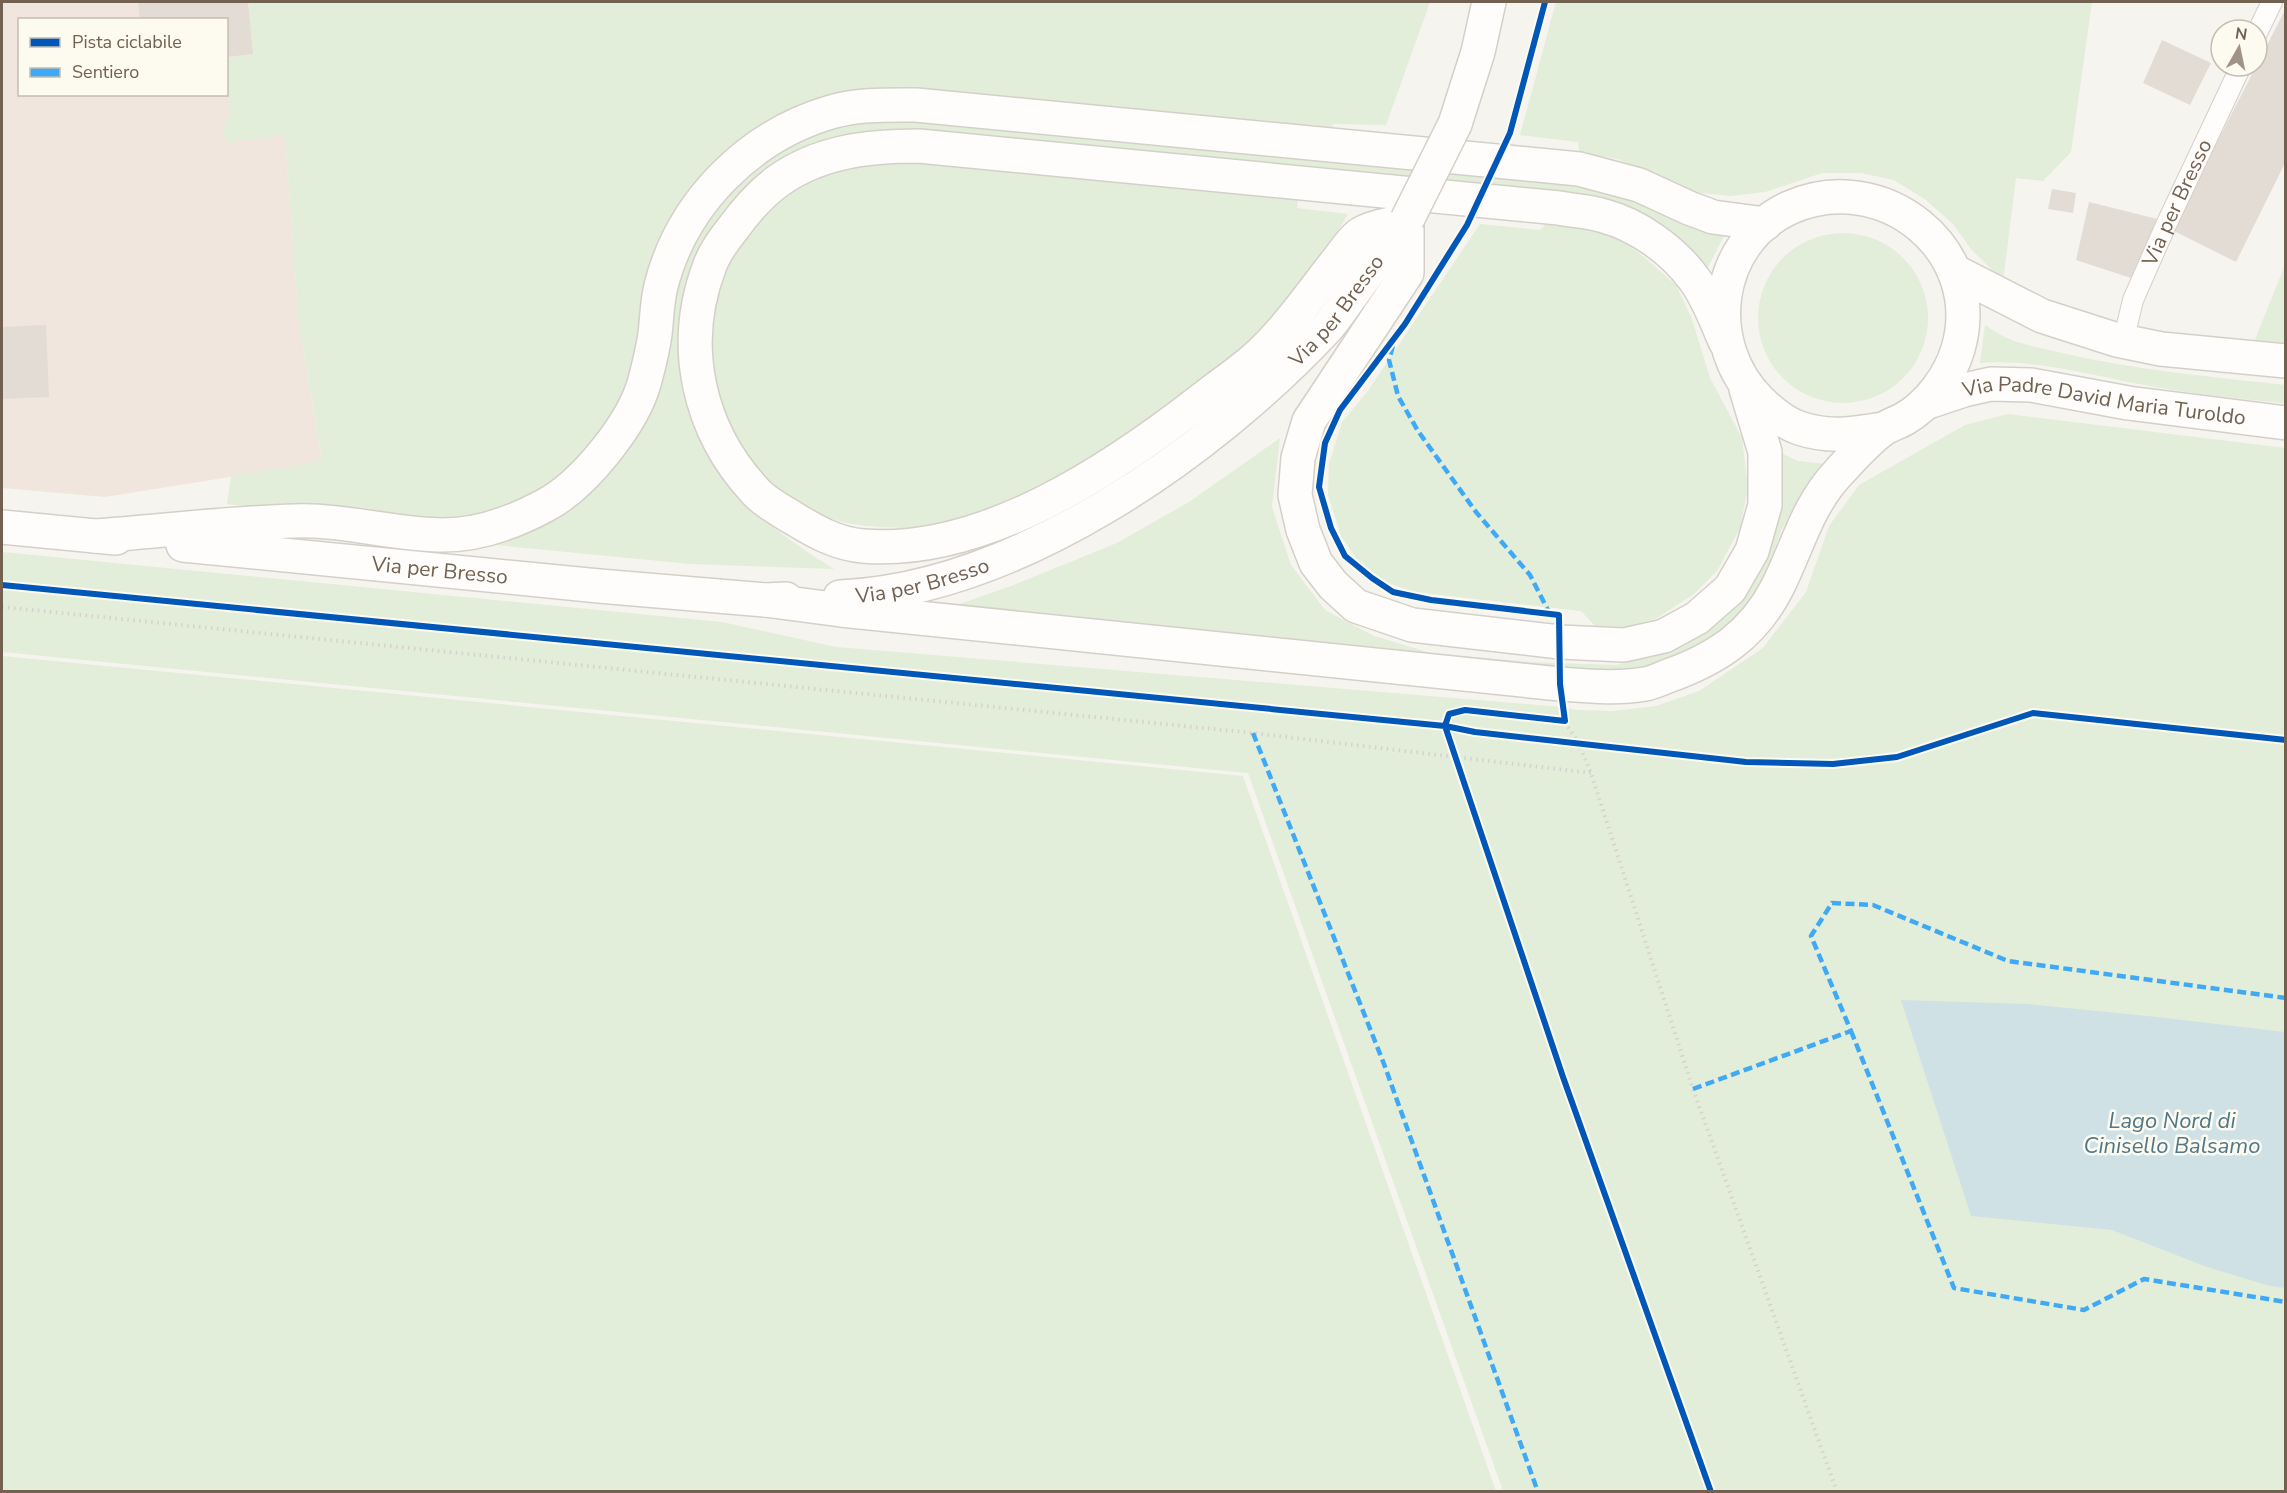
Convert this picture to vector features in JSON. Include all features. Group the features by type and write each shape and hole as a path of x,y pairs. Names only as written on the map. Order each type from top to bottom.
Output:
{"street":[{"name":"Via per Bresso","path":"2,527 599,586 765,600 847,596 912,587 984,565 1050,537 1130,493 1212,434 1327,328 1407,220 1455,124 1478,52 1489,2"},
{"path":"94,536 297,521 443,535 484,529 519,518 548,504 578,482 597,462 632,411 646,375 661,286 689,220 721,178 749,152 805,122 833,111 872,106 916,105 1579,169 1639,185 1713,217 1765,224"},
{"path":"883,146 943,148 1559,208 1605,216 1642,232 1677,258 1695,279 1712,310 1733,364 1745,387 1765,452 1766,505 1752,551 1730,589 1696,618 1664,636 1623,645 1560,642 1412,625 1356,606 1333,585 1316,562 1303,530 1295,495 1298,458 1309,421 1407,273 1407,220 1360,233 1261,354 1178,418 1084,482 999,523 945,538 898,547 860,546 823,536 788,515 758,494 732,462 710,423 697,380 694,344 701,294 711,262 751,204 779,180 810,163 847,150 883,146"},
{"path":"1725,341 1722,313 1725,289 1733,266 1746,244 1765,224 1786,210 1810,200 1839,196 1868,199 1894,207 1918,223 1940,246 1954,271 1961,294 1963,313 1960,342 1947,375 1925,403 1906,418 1883,429 1842,436 1799,428 1771,413 1745,387"},
{"path":"1954,271 2042,316 2123,342 2161,349 2286,361"},
{"name":"Via Padre David Maria Turoldo","path":"1925,403 1991,384 2031,385 2128,403 2286,423"},
{"path":"765,600 841,610 1560,684 1603,686 1645,684 1689,669 1729,647 1759,619 1777,587 1813,506 1838,473 1883,429"}],"lane":[{"path":"2264,18 2272,2"},
{"name":"Via per Bresso","path":"2123,342 2138,289 2235,78"}],"path":[{"path":"2,607 1253,733 1591,772"},
{"path":"1560,684 1565,721 1579,744 1591,772 1693,1089 1837,1491"},
{"path":"1554,720 1565,721"},
{"path":"1567,742 1590,745"},
{"path":"1451,746 1458,767"}],"shaded area":[{"path":"2,2 248,2 253,54 228,58 228,18 18,18 18,96 228,96 228,94 231,112 223,129 285,135 299,322 322,462 105,497 2,488"}],"green space":[{"path":"248,2 1430,2 1386,125 1333,124 1332,130 920,91 757,129 729,149 703,173 680,201 663,231 654,256 626,386 605,428 587,451 546,486 522,498 468,515 424,520 227,504 231,476 322,461 299,322 285,135 227,143 223,129 231,112 228,94 228,58 253,54"},
{"path":"1556,2 2092,2 2071,152 2043,181 2016,178 2003,281 1971,249 1953,224 1926,200 1894,180 1861,173 1822,173 1765,192 1730,196 1692,192 1618,159 1579,153 1578,142 1520,135"},
{"path":"874,120 911,120 1588,184 1728,228 1705,273 1638,213 1610,200 1577,193 893,129 854,135 703,244 691,274 678,335 683,395 706,453 736,493 762,518 834,569 690,564 486,544 562,513 674,296 681,269 693,244 705,223 736,186 754,169 794,143 830,129"},
{"path":"902,161 1298,199 1297,208 1348,214 1330,244 1273,324 1135,435 982,518 941,526 874,527 853,524 817,513 770,481 736,438 717,390 712,339 720,289 742,242 778,202 837,170 864,164"},
{"path":"1547,223 1589,227 1620,239 1676,285 1692,319 1710,378 1742,438 1748,488 1740,528 1717,571 1694,594 1657,618 1627,627 1595,626 1581,611 1413,592 1384,581 1358,561 1341,536 1328,495 1329,464 1342,422 1367,392 1480,224 1540,230"},
{"path":"1843,233 1876,239 1903,258 1922,285 1928,318 1922,351 1903,378 1876,397 1843,403 1810,397 1783,378 1764,351 1758,318 1764,285 1783,258 1810,239"},
{"path":"2285,265 2285,346 2254,342"},
{"path":"1985,325 2022,343 2090,359 2285,385 2285,403 2176,390 2041,365 1980,363"},
{"path":"2008,414 2285,448 2285,1491 1503,1491 1248,773 2,652 2,552 722,622 836,647 1562,707 1576,710 1613,711 1656,706 1699,691 1763,648 1806,592 1829,526 1859,485 1965,425"},
{"path":"1280,438 1272,507 1291,565 1325,610 1374,636 1431,653 1531,662 1616,665 1672,651 1716,621 1773,449 1798,461 1827,464 1803,491 1781,531 1765,578 1738,615 1702,646 1628,674 943,610 1011,586 1117,543 1189,502"},
{"path":"2,656 1243,776 1496,1491 2,1491"}],"water":[{"name":"Lago Nord di Cinisello Balsamo","path":"1901,1000 2027,1004 2285,1032 2285,1288 2270,1286 2207,1267 2112,1230 1971,1216"}],"building":[{"path":"138,2 248,2 253,54 228,57 228,18 140,18"},
{"path":"2286,8 2286,161 2236,262 2172,230 2250,78 2269,78 2269,41"},
{"path":"2162,40 2209,62 2209,67 2190,105 2143,83"},
{"path":"2052,189 2076,193 2073,213 2048,209"},
{"path":"2089,202 2157,219 2131,278 2076,260"},
{"path":"46,325 49,397 2,399 2,327"}],"marked path":[{"path":"1393,346 1389,360 1398,396 1418,431 1476,512 1530,575 1550,614"},
{"path":"1253,733 1384,1064 1538,1492"},
{"path":"1693,1089 1851,1031 1811,936 1832,903 1873,905 2008,961 2286,998"},
{"path":"1851,1031 1954,1288 2084,1310 2144,1279 2286,1302"}],"cycle path":[{"path":"1545,2 1510,133 1467,225 1405,324 1340,410 1325,443 1319,487 1331,528 1345,556 1393,592 1431,600 1559,615 1560,684 1565,721 1465,710 1449,714 1445,726 1563,1077 1711,1492"},
{"path":"2,585 1445,726 1475,732 1746,762 1833,764 1897,757 2033,713 2286,740"}]}
